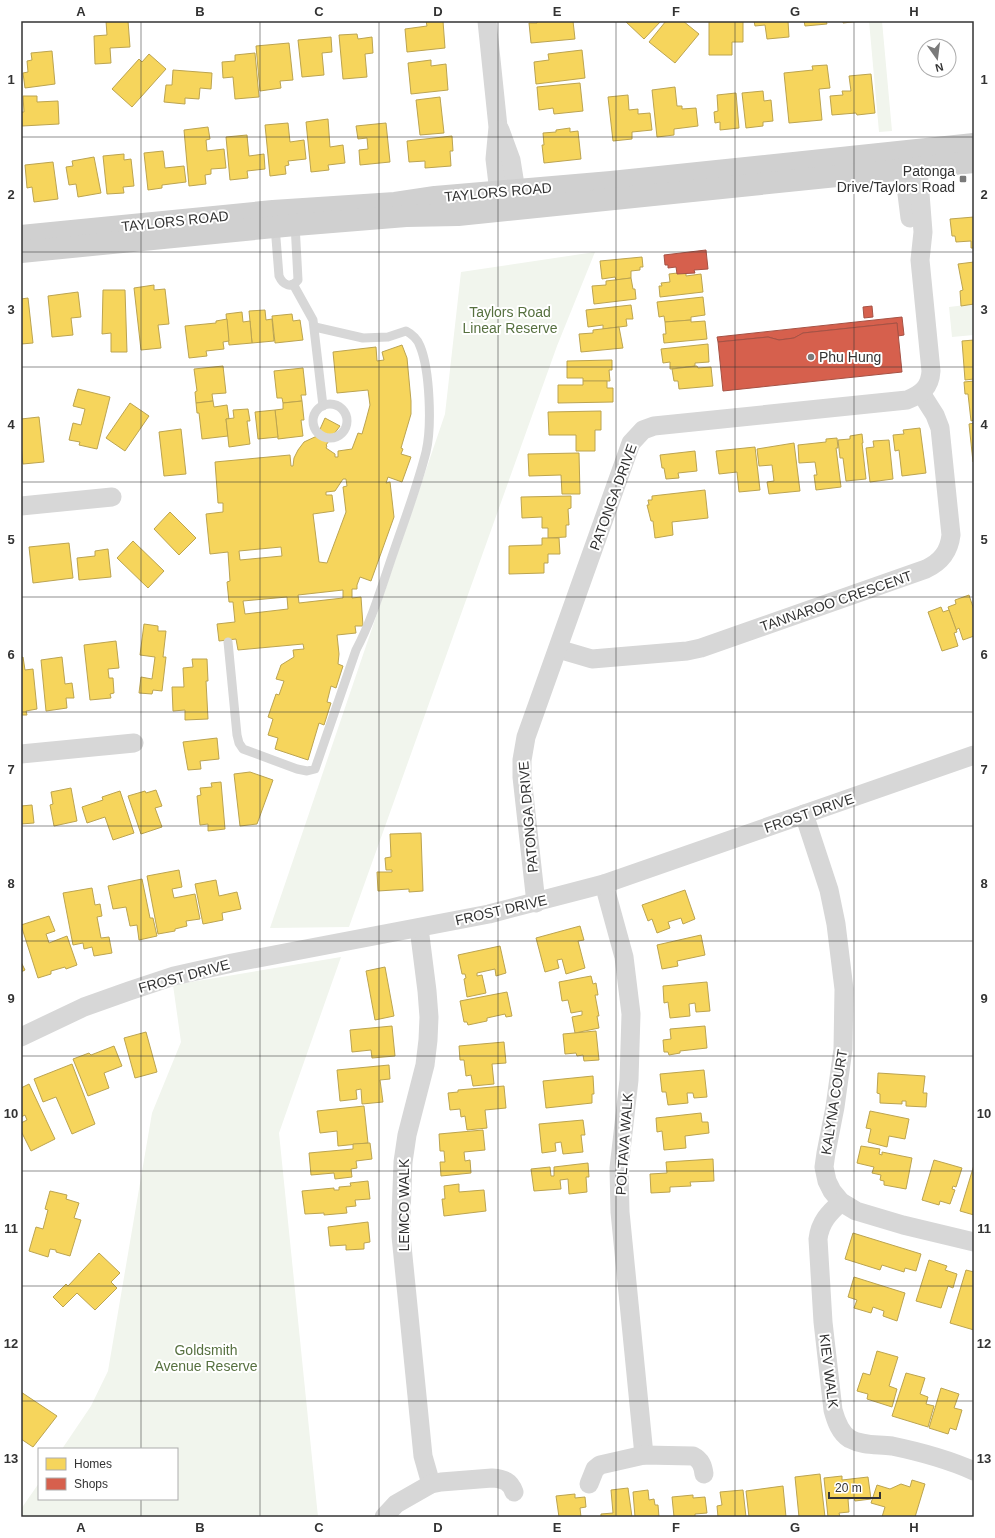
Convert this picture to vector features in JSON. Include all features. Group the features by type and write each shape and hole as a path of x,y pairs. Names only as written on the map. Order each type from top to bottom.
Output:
{"main road":[{"name":"TAYLORS ROAD","path":"911,163 974,144"},
{"name":"TAYLORS ROAD","path":"21,236 284,218 458,215 508,197 768,178 911,163 974,162"},
{"name":"TAYLORS ROAD","path":"21,252 284,218"}],"street":[{"path":"487,21 498,127 511,160 508,197"},
{"path":"911,163 923,232 920,260 931,371 926,389 921,393"},
{"name":"TANNAROO CRESCENT","path":"558,649 592,659 687,651 701,648 918,572 936,564 948,550 951,535 940,428 935,415 921,393"},
{"name":"PATONGA DRIVE","path":"536,903 522,777 522,760 526,737 629,447 635,438 642,430 654,426 907,400 921,393"},
{"path":"21,506 112,497"},
{"path":"21,754 134,743"},
{"name":"FROST DRIVE","path":"21,1037 84,1007 129,990 174,976 238,962 489,914 536,903 604,884 974,755"},
{"name":"KALYNA COURT","path":"804,814 829,890 836,924 843,981 844,1014 841,1075 824,1167 827,1181 832,1191 841,1202 856,1210 896,1223 974,1242"},
{"name":"POLTAVA WALK","path":"604,884 624,957 631,1014 629,1080 619,1168 620,1212 644,1455"},
{"name":"LEMCO WALK","path":"420,928 428,997 428,1040 425,1065 413,1106 403,1162 401,1189 401,1236 423,1456 431,1484"},
{"name":"KIEV WALK","path":"841,1202 822,1222 818,1239 823,1322 832,1405 837,1423 842,1432 848,1438 859,1443 888,1446 926,1453 974,1471"},
{"path":"589,1484 595,1469 600,1465 644,1455 693,1456 703,1465 704,1474"},
{"path":"384,1517 396,1504 431,1484 441,1482 492,1478 508,1481 514,1492"}],"lane":[{"path":"284,218 298,276 298,280 293,284 285,285 281,282 279,276 284,218"},
{"path":"293,284 311,316 315,327 324,406"},
{"path":"228,642 237,735 239,743 243,749 297,769 307,771 315,769 356,650 365,634 418,480 429,434 429,409 427,374 420,345 412,334 406,331 388,337 364,338 315,327"}],"green space":[{"path":"869,21 882,21 892,131 879,132"},
{"name":"Taylors Road Linear Reserve","path":"595,252 557,346 349,927 270,928 445,414 461,272"},
{"path":"974,304 974,335 952,337 949,307"},
{"name":"Goldsmith Avenue Reserve","path":"341,957 279,1133 318,1517 21,1517 21,1509 38,1484 38,1500 178,1500 178,1448 63,1448 91,1406 108,1371 152,1113 181,1042 173,985"}],"building: Homes":[{"path":"106,21 128,21 130,47 110,48 111,63 95,64 94,36 107,35"},
{"path":"426,21 443,21 445,48 407,52 405,29 427,26"},
{"path":"537,21 573,21 575,39 531,43 529,23 537,23"},
{"path":"625,21 661,21 644,39"},
{"path":"666,21 683,21 699,34 675,63 649,42"},
{"path":"709,21 743,21 743,42 732,42 732,55 709,55"},
{"path":"754,21 788,21 789,37 767,39 765,25 755,26"},
{"path":"804,21 826,21 827,24 805,26"},
{"path":"843,21 860,21 843,23"},
{"path":"357,34 358,39 372,37 373,53 365,54 367,77 343,79 339,35"},
{"path":"331,37 332,52 322,53 324,75 302,77 298,40"},
{"path":"289,43 293,80 280,81 281,88 260,91 256,46"},
{"path":"582,50 585,78 536,84 534,62 549,60 548,54"},
{"path":"52,51 55,84 25,88 23,73 28,72 27,61 32,60 31,53"},
{"path":"255,53 259,97 235,99 233,77 223,78 222,62 235,61 235,55"},
{"path":"149,54 166,69 132,107 112,89 139,59 142,62"},
{"path":"431,60 431,66 446,64 448,90 411,94 408,63"},
{"path":"827,65 830,88 819,89 822,120 789,123 784,73 813,70 812,66"},
{"path":"173,70 212,73 211,89 200,88 199,99 185,98 185,104 164,102 166,85 172,85"},
{"path":"871,74 875,113 832,115 830,96 843,95 842,91 851,91 849,76"},
{"path":"580,83 583,111 554,114 553,108 539,110 537,87"},
{"path":"675,87 677,106 682,106 682,109 696,108 698,126 674,129 674,135 657,137 652,90"},
{"path":"763,91 764,101 771,100 773,121 763,122 763,126 746,128 742,93"},
{"path":"736,93 739,128 720,130 720,122 715,123 714,112 718,111 717,95"},
{"path":"628,95 629,110 638,109 638,114 650,113 652,130 632,132 632,139 613,141 608,97"},
{"path":"23,96 37,96 37,102 58,101 59,124 22,126 21,112 24,112"},
{"path":"440,97 444,133 420,135 416,100"},
{"path":"328,119 330,147 343,145 345,163 328,165 329,170 311,172 306,122"},
{"path":"288,123 290,142 304,140 306,159 288,161 289,165 285,166 286,174 270,176 265,125"},
{"path":"386,123 390,162 360,165 359,150 368,149 367,138 358,139 356,126"},
{"path":"208,127 210,139 206,140 207,151 224,149 226,168 211,169 211,174 205,175 206,184 189,186 184,130"},
{"path":"570,128 570,132 578,131 581,159 544,163 542,145 544,145 543,133 556,132 556,130"},
{"path":"247,135 249,156 264,154 265,169 247,171 248,178 230,180 226,137"},
{"path":"452,136 453,151 450,151 451,166 425,168 425,161 409,162 407,141"},
{"path":"163,151 165,168 184,166 186,182 162,185 162,188 148,190 144,153"},
{"path":"124,154 124,160 131,159 134,186 123,187 124,193 107,194 103,156"},
{"path":"94,157 101,193 78,197 76,184 69,185 66,167 73,166 72,161"},
{"path":"53,162 58,199 34,202 32,187 27,188 25,165"},
{"path":"974,217 974,248 971,248 971,241 956,242 955,236 952,236 950,219"},
{"path":"642,257 643,267 640,267 640,270 631,271 631,278 616,280 615,277 602,279 600,261"},
{"path":"974,262 974,304 961,306 960,291 963,290 958,264"},
{"path":"686,272 686,276 701,274 703,292 660,297 659,286 662,286 661,283 670,282 669,274"},
{"path":"631,278 633,289 635,289 636,299 594,304 592,286 606,285 606,281"},
{"path":"154,285 154,290 165,289 169,324 158,325 161,348 141,350 134,288"},
{"path":"103,290 125,290 127,352 111,352 111,333 102,334"},
{"path":"78,292 81,317 71,318 73,335 52,337 48,296"},
{"path":"703,297 705,315 691,317 691,320 665,322 664,316 659,317 657,302"},
{"path":"28,298 33,343 21,344 21,299"},
{"path":"631,305 633,319 626,319 627,326 603,329 603,325 588,327 586,310"},
{"path":"265,310 266,320 272,319 274,341 252,343 249,311"},
{"path":"242,312 243,322 250,321 252,343 229,345 226,314"},
{"path":"292,314 293,321 300,320 303,340 275,343 272,316"},
{"path":"227,319 229,341 223,342 224,349 206,351 207,356 189,358 185,326 216,323 216,321"},
{"path":"691,320 691,322 705,321 707,339 664,343 663,334 666,334 665,322"},
{"path":"619,327 623,348 581,352 579,334 593,333 593,330"},
{"path":"974,340 974,379 965,380 962,341"},
{"path":"708,344 709,362 695,363 695,366 670,369 670,362 663,363 661,349"},
{"path":"402,345 407,358 411,414 401,448 403,449 401,454 411,457 402,482 388,477 386,483 390,482 394,517 371,581 360,577 357,589 352,589 352,598 361,597 363,626 355,626 356,633 337,635 339,654 338,664 343,666 336,688 331,686 327,702 331,703 324,725 319,723 308,760 275,749 278,738 268,735 273,719 268,717 276,694 279,695 284,681 276,679 281,665 294,657 293,650 304,649 303,644 238,650 236,639 219,641 217,624 235,622 233,602 229,602 227,582 230,581 228,552 210,554 206,514 223,512 223,503 218,503 215,462 290,455 291,466 293,466 294,458 298,450 304,442 317,436 325,418 340,426 326,445 326,448 335,454 335,457 338,457 338,451 352,449 358,433 362,434 366,420 370,405 368,390 337,393 333,352 376,347 377,361 384,360 382,352","holes":["343,479 346,479 347,486 343,487 346,512 327,563 319,562 313,514 334,511 332,495 326,495 326,492 335,491","281,547 282,556 240,560 239,551","343,590 343,598 299,603 298,595","287,597 288,609 245,614 243,601"]},
{"path":"612,360 612,370 609,370 610,381 583,381 583,378 567,378 567,361"},
{"path":"223,366 226,393 212,394 213,401 196,403 195,392 197,391 194,369"},
{"path":"697,366 698,368 711,367 713,386 679,389 678,381 674,381 672,369"},
{"path":"303,368 306,395 301,395 302,401 283,403 282,398 277,398 274,371"},
{"path":"583,381 607,381 607,388 613,388 613,402 558,403 558,385 583,385"},
{"path":"974,381 974,420 971,421 968,394 965,394 964,382"},
{"path":"78,389 110,397 97,449 79,445 80,442 69,440 73,423 81,425 85,409 73,406"},
{"path":"213,401 214,407 227,405 229,419 226,419 228,436 202,439 199,413 197,413 196,403"},
{"path":"302,401 304,420 301,420 303,436 278,439 275,410 283,409 283,403"},
{"path":"130,403 149,416 125,451 106,438"},
{"path":"248,409 250,421 247,421 250,444 229,447 226,419 234,418 233,410"},
{"path":"275,410 278,437 258,439 255,412"},
{"path":"601,411 601,430 595,430 595,451 576,451 576,435 549,435 548,412"},
{"path":"39,417 44,462 23,464 21,419"},
{"path":"974,423 974,461 973,462 969,424"},
{"path":"920,428 926,473 902,476 899,450 895,451 893,435 904,434 903,430"},
{"path":"181,429 186,474 164,476 159,432"},
{"path":"862,434 866,479 846,481 843,458 840,458 838,440 850,439 850,436"},
{"path":"837,438 838,448 836,448 841,487 816,490 814,475 817,475 815,462 799,463 798,445 826,442 826,439"},
{"path":"889,440 893,479 870,482 866,448 874,447 873,441"},
{"path":"794,443 800,491 769,494 767,482 774,481 772,465 759,466 757,449"},
{"path":"755,447 760,490 739,492 737,472 719,474 716,451"},
{"path":"695,451 697,471 678,473 679,478 666,479 664,468 662,468 660,455"},
{"path":"579,453 580,494 562,494 561,475 529,476 528,454"},
{"path":"705,490 708,518 672,522 673,535 655,538 653,521 651,521 647,505 649,505 648,500 652,500 652,496"},
{"path":"571,496 571,508 568,509 569,525 566,525 566,537 548,538 548,528 542,528 542,517 522,518 521,497"},
{"path":"170,512 196,538 179,555 154,529"},
{"path":"542,538 559,538 560,554 548,554 548,563 544,563 544,573 509,574 509,546 542,545"},
{"path":"133,541 164,571 148,588 117,558"},
{"path":"69,543 73,578 33,583 29,547"},
{"path":"108,549 111,577 79,580 77,558 95,556 95,551"},
{"path":"969,595 974,610 974,636 963,640 959,628 956,630 948,607 956,604 955,600"},
{"path":"941,607 943,612 949,610 957,632 954,633 958,646 942,651 928,612"},
{"path":"144,624 158,626 158,631 166,631 163,657 166,657 162,691 153,690 152,694 139,693 141,677 152,679 155,657 140,655"},
{"path":"116,641 119,668 108,669 109,678 113,678 114,693 110,694 111,698 90,700 84,645"},
{"path":"23,657 25,670 33,669 37,709 26,711 27,715 21,715 21,658"},
{"path":"62,657 65,684 72,683 74,698 66,698 67,708 46,711 41,660"},
{"path":"192,659 207,659 208,681 206,681 208,719 185,720 185,710 173,711 172,687 184,687 183,668 193,667"},
{"path":"217,738 219,759 200,761 201,769 188,770 183,742"},
{"path":"250,772 273,780 257,824 240,826 234,774"},
{"path":"221,782 225,829 208,831 208,824 200,825 197,796 201,795 200,788 212,787 211,783"},
{"path":"71,788 77,821 54,826 50,805 53,804 51,792"},
{"path":"156,790 162,806 155,808 162,827 141,834 128,796 145,791 146,793"},
{"path":"120,791 134,833 113,840 105,817 87,823 82,807 103,800 102,797"},
{"path":"32,805 34,823 21,824 21,806"},
{"path":"421,833 423,891 409,892 409,889 378,891 377,872 392,872 392,870 386,870 385,858 391,857 390,834"},
{"path":"179,870 182,887 172,889 174,898 195,894 200,919 186,921 187,926 175,929 175,931 158,934 147,876"},
{"path":"142,879 150,918 153,918 157,936 139,940 137,925 130,926 126,907 113,909 108,886"},
{"path":"216,880 219,896 237,892 241,909 222,913 223,920 203,924 195,884"},
{"path":"92,888 95,905 100,904 102,916 97,917 101,938 109,937 112,953 94,956 92,947 84,949 83,943 73,945 63,893"},
{"path":"685,890 695,919 683,924 681,918 668,922 670,928 657,933 652,919 648,921 642,905"},
{"path":"49,916 55,931 46,934 49,943 67,936 77,965 66,969 65,967 51,971 51,974 38,978 21,925"},
{"path":"580,926 584,940 578,941 585,968 566,974 562,959 557,960 559,968 545,972 536,938"},
{"path":"701,935 705,955 677,961 678,966 662,969 657,945"},
{"path":"500,946 506,973 496,976 495,969 477,973 477,976 482,975 486,993 467,997 464,979 466,978 465,974 462,974 458,955"},
{"path":"21,962 25,970 21,972"},
{"path":"385,967 394,1016 375,1020 366,971"},
{"path":"591,976 593,984 596,983 598,995 595,995 599,1016 597,1016 599,1028 575,1033 572,1017 582,1015 582,1011 571,1013 568,1000 562,1001 559,982"},
{"path":"707,982 710,1011 696,1012 695,1003 689,1004 690,1016 670,1018 668,1002 664,1003 663,986"},
{"path":"507,992 512,1016 506,1017 505,1014 487,1018 487,1021 468,1025 467,1022 464,1022 460,1001"},
{"path":"392,1026 395,1056 372,1058 371,1050 352,1052 350,1030"},
{"path":"705,1026 707,1048 680,1051 680,1053 669,1055 668,1052 664,1052 663,1040 671,1039 670,1029"},
{"path":"596,1031 599,1060 584,1061 583,1055 577,1056 576,1053 565,1054 563,1034"},
{"path":"146,1032 157,1072 135,1078 124,1038"},
{"path":"504,1042 506,1063 492,1064 494,1084 473,1086 471,1075 466,1076 464,1060 460,1060 459,1046"},
{"path":"114,1046 122,1066 104,1073 109,1088 88,1096 73,1059 89,1053 91,1055"},
{"path":"72,1064 95,1124 72,1134 56,1097 43,1102 34,1079"},
{"path":"389,1065 390,1079 380,1080 383,1102 362,1104 361,1089 356,1090 357,1099 340,1101 337,1070"},
{"path":"704,1070 707,1097 694,1098 693,1093 687,1093 688,1103 668,1105 666,1092 662,1092 660,1074"},
{"path":"878,1073 925,1076 923,1093 927,1093 926,1107 906,1106 906,1101 902,1101 902,1104 880,1103 880,1094 877,1093"},
{"path":"593,1076 594,1094 592,1094 592,1103 546,1108 543,1081"},
{"path":"29,1084 55,1139 31,1151 21,1131 21,1123 27,1120 25,1115 21,1117 21,1088"},
{"path":"504,1086 506,1108 485,1110 487,1128 467,1130 465,1116 461,1117 460,1109 450,1110 448,1093 458,1092 458,1090"},
{"path":"364,1106 368,1143 338,1146 337,1131 320,1133 317,1111"},
{"path":"870,1111 909,1119 905,1139 889,1136 887,1147 868,1142 871,1129 866,1128"},
{"path":"701,1113 702,1122 708,1122 709,1133 685,1136 686,1148 664,1150 662,1131 657,1132 656,1118"},
{"path":"583,1120 585,1135 581,1135 583,1152 563,1154 561,1142 555,1143 556,1151 542,1153 539,1124"},
{"path":"483,1130 485,1150 464,1152 465,1161 470,1160 471,1173 441,1176 440,1162 445,1162 444,1151 440,1151 439,1134"},
{"path":"370,1143 372,1159 356,1161 357,1168 351,1169 352,1177 335,1179 334,1173 311,1175 309,1153 353,1149 353,1144"},
{"path":"861,1146 880,1149 879,1154 882,1155 882,1152 912,1158 906,1189 884,1185 884,1181 880,1180 881,1175 872,1173 874,1167 857,1163"},
{"path":"713,1159 714,1181 690,1182 691,1186 670,1187 670,1192 651,1193 650,1174 667,1173 666,1162"},
{"path":"934,1160 962,1168 956,1187 953,1186 952,1189 955,1190 950,1204 940,1201 939,1205 922,1200"},
{"path":"588,1163 589,1177 586,1177 587,1192 569,1194 568,1179 560,1180 561,1189 534,1191 531,1169 550,1167 551,1176 554,1176 554,1167"},
{"path":"974,1165 974,1215 960,1211"},
{"path":"368,1181 370,1199 355,1200 356,1206 346,1207 347,1213 324,1215 324,1213 305,1214 302,1191 334,1188 334,1190 339,1190 339,1187 351,1186 350,1183"},
{"path":"459,1184 459,1192 484,1190 486,1211 444,1216 442,1199 445,1199 444,1186"},
{"path":"50,1191 67,1195 66,1199 79,1203 74,1218 81,1220 70,1256 50,1249 48,1257 29,1251 36,1227 43,1229 48,1210 45,1209"},
{"path":"368,1222 370,1242 364,1243 364,1249 346,1250 346,1245 330,1246 328,1227"},
{"path":"853,1233 921,1254 916,1271 905,1268 904,1272 882,1265 880,1270 845,1259"},
{"path":"99,1253 120,1273 111,1282 117,1288 95,1310 77,1293 63,1307 53,1297 66,1284 68,1286"},
{"path":"929,1260 947,1266 945,1270 957,1274 953,1288 948,1286 941,1308 916,1301"},
{"path":"966,1270 974,1272 974,1330 950,1323"},
{"path":"854,1277 905,1293 897,1321 883,1316 884,1311 873,1307 871,1313 854,1308 857,1300 848,1297"},
{"path":"877,1351 898,1357 889,1386 897,1389 892,1407 867,1399 868,1394 857,1391 863,1373 870,1375"},
{"path":"906,1373 925,1378 920,1394 928,1397 926,1404 934,1406 928,1427 892,1416"},
{"path":"941,1388 959,1394 954,1408 962,1410 956,1430 950,1428 948,1434 929,1428"},
{"path":"21,1392 57,1416 33,1447 21,1439"},
{"path":"820,1474 825,1517 799,1517 795,1477"},
{"path":"842,1476 842,1480 868,1477 871,1499 855,1501 854,1498 848,1499 849,1512 839,1513 840,1517 828,1517 824,1478"},
{"path":"912,1480 925,1484 915,1517 882,1517 885,1507 871,1503 877,1485 890,1489 901,1484 910,1487"},
{"path":"783,1486 786,1517 749,1517 746,1491"},
{"path":"628,1488 632,1517 601,1517 601,1514 613,1513 611,1490"},
{"path":"648,1490 649,1500 654,1499 655,1505 658,1505 659,1517 635,1517 633,1492"},
{"path":"743,1490 746,1517 718,1517 717,1506 722,1505 720,1492"},
{"path":"575,1494 575,1498 585,1497 586,1507 580,1508 581,1517 559,1517 556,1496"},
{"path":"693,1495 693,1498 705,1497 707,1513 695,1514 695,1517 674,1517 672,1497"}],"building: Shops":[{"path":"706,250 708,269 694,270 695,273 677,274 676,267 668,268 668,265 665,265 664,255"},
{"path":"872,306 873,317 864,318 863,307"},
{"path":"902,317 904,335 898,336 897,323 803,333 794,338 779,340 768,337 718,342 717,337"},
{"path":"897,323 902,372 723,391 718,342 768,337 779,340 794,338 803,333"}],"place":[{"name":"Patonga Drive/Taylors Road","path":"963,179"},
{"name":"Phu Hung","path":"811,357"}]}
